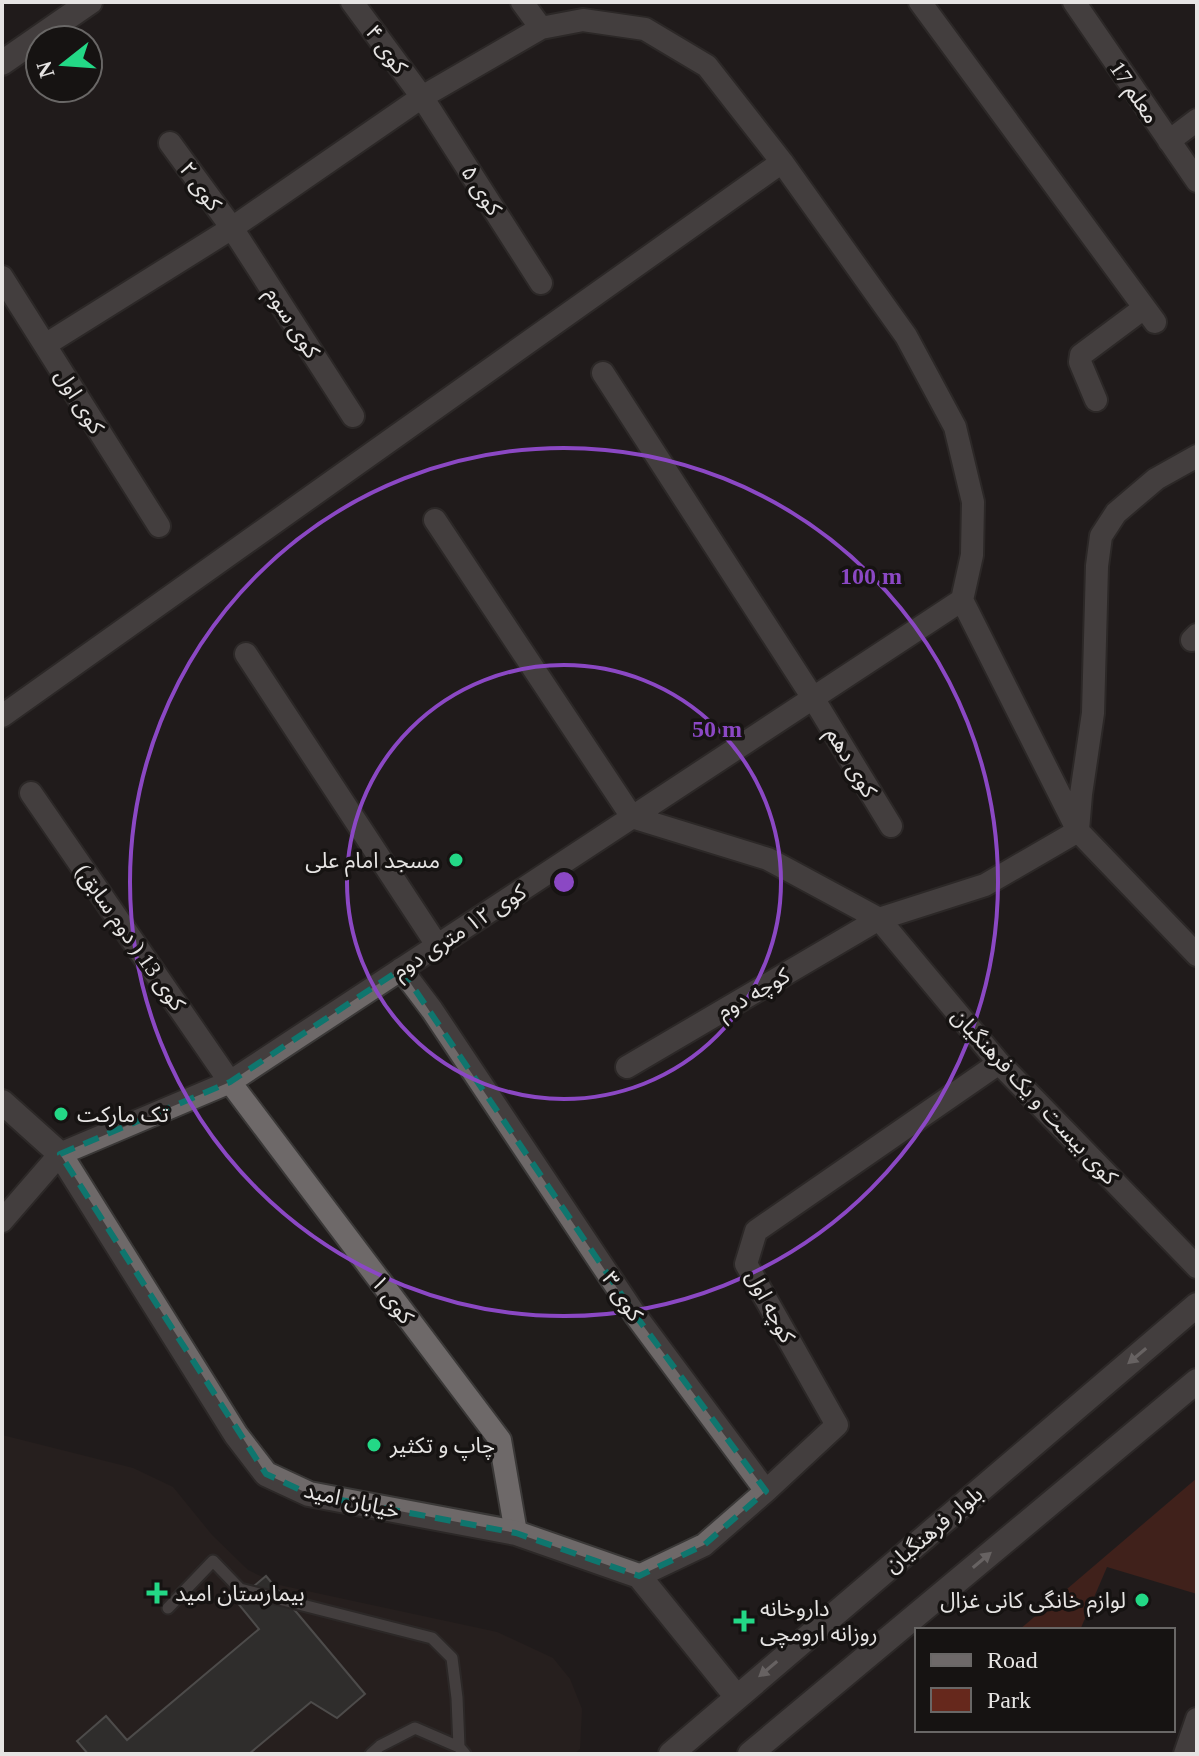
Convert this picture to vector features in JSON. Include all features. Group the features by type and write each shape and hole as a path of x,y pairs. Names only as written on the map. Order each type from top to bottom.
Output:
{"main road":[{"path":"2,63 90,2"},
{"name":"خیابان امید","path":"2,1102 60,1154 236,1435 266,1474 309,1494 516,1533 639,1576"},
{"name":"بلوار فرهنگیان","path":"671,1754 1197,1305"},
{"path":"750,1754 1197,1381"},
{"path":"639,1576 736,1696"}],"street":[{"name":"کوی ۴","path":"352,2 422,97"},
{"path":"522,2 541,28"},
{"path":"583,20 600,2"},
{"path":"920,2 1150,315 1081,355 1080,362 1096,400"},
{"name":"معلم 17","path":"1074,2 1197,181"},
{"path":"45,345 232,228 422,97 541,28 583,20 645,29 707,66 782,162 906,336 955,427 973,502 972,555 962,600 1078,831 1197,955"},
{"name":"کوی ۵","path":"422,97 541,283"},
{"path":"1169,141 1197,120"},
{"name":"کوی ۲","path":"170,143 232,228"},
{"path":"2,716 782,162"},
{"name":"کوی سوم","path":"232,228 353,416"},
{"name":"کوی اول","path":"2,277 159,526"},
{"name":"کوی دهم","path":"603,373 813,698 891,826"},
{"path":"1078,831 1093,713 1097,566 1101,536 1116,513 1156,479 1197,456"},
{"path":"435,520 632,817 768,859 879,919"},
{"name":"کوی ۱۲ متری دوم","path":"60,1154 230,1082 962,600"},
{"path":"246,654 437,945"},
{"name":"کوی 13 ( دوم سابق)","path":"31,793 230,1082"},
{"name":"کوچه دوم","path":"627,1067 879,919 985,885 1078,831"},
{"name":"کوی بیست و یک فرهنگیان","path":"879,919 999,1063 1197,1267"},
{"name":"کوی ۳","path":"401,969 432,1010 636,1316 766,1491"},
{"name":"کوچه اول","path":"766,1491 837,1425 746,1264 756,1231 999,1063"},
{"name":"کوی ۱","path":"230,1082 500,1440 516,1533"},
{"path":"2,1221 60,1154"},
{"path":"639,1576 704,1545 766,1491"},
{"path":"1185,1754 1197,1719"}],"lane":[{"path":"168,1608 213,1561 240,1589 432,1638 452,1658 462,1750"},
{"path":"371,1754 415,1728 462,1750"}],"highlighted area":[{"path":"401,969 636,1316 766,1491 704,1545 639,1576 516,1533 309,1494 266,1474 60,1154 230,1082"}],"shaded area":[{"name":"بیمارستان امید","path":"2,1435 133,1468 173,1487 212,1535 248,1570 279,1585 497,1632 553,1658 570,1679 582,1709 580,1749 574,1754 2,1754"}],"green space":[{"path":"1197,1478 1197,1594 1107,1567 1081,1628 1021,1628"}],"building":[{"path":"266,1576 365,1694 337,1718 311,1702 249,1754 88,1754 77,1741 106,1716 127,1740 259,1629 236,1601"}],"place":[{"name":"مسجد امام علی","path":"456,860"},
{"name":"تک مارکت","path":"61,1114"},
{"name":"چاپ و تکثیر","path":"374,1445"},
{"name":"بیمارستان امید","path":"157,1593"},
{"name":"لوازم خانگی کانی غزال","path":"1142,1600"},
{"name":"داروخانه روزانه ارومچی","path":"744,1621"}]}
